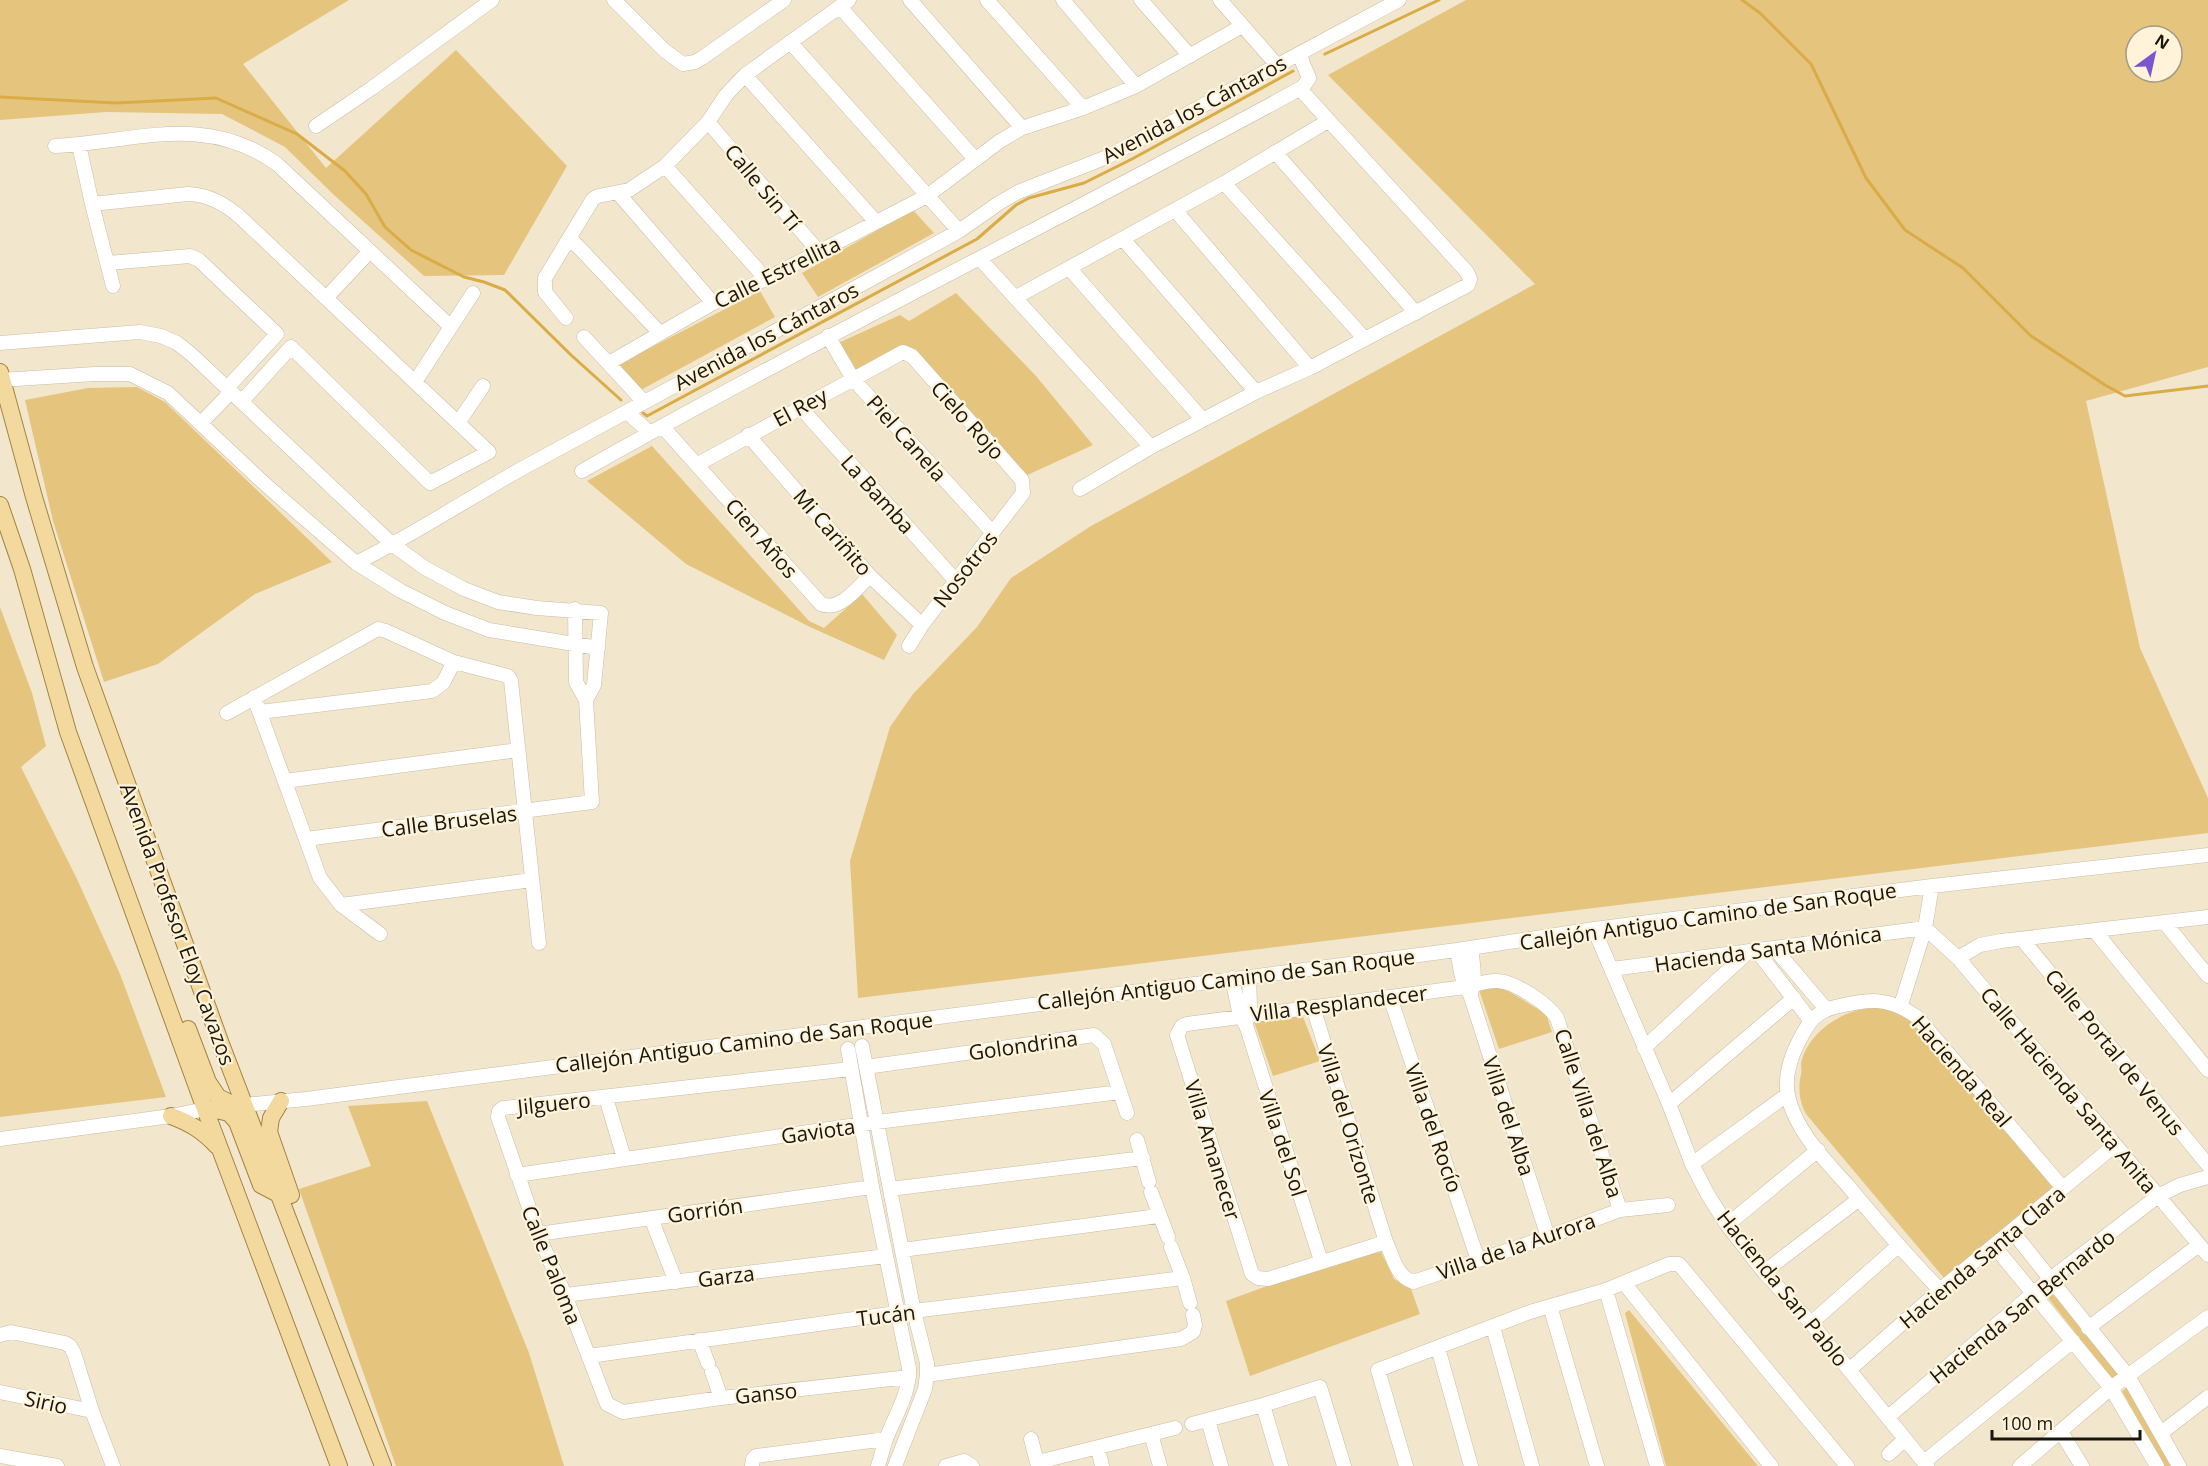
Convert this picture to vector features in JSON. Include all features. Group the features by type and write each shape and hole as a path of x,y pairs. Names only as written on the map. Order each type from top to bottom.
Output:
{"main road":[{"name":"Avenida Profesor Eloy Cavazos","path":"1,377 77,643 225,1057 383,1466"},
{"name":"Avenida Profesor Eloy Cavazos","path":"0,505 22,569 65,723 205,1109 339,1466"},
{"path":"157,977 178,1002 208,1082 218,1096 236,1107 244,1105"},
{"path":"203,1069 211,1073 220,1071 225,1057"},
{"path":"205,1109 218,1096 226,1070 225,1057"},
{"path":"281,1101 271,1118 269,1132 295,1205 292,1228"},
{"path":"205,1109 224,1111 237,1122 261,1185 280,1195"},
{"path":"171,1116 190,1123 207,1134 221,1149"}],"street":[{"path":"316,126 492,0"},
{"path":"614,0 665,51 679,62 688,64 702,58 784,0"},
{"path":"910,0 1022,128"},
{"path":"987,0 1083,108"},
{"path":"1063,0 1136,86"},
{"path":"1141,0 1190,56"},
{"path":"1220,0 1277,65"},
{"path":"1299,54 1400,0"},
{"path":"566,318 545,292 545,278 593,199 597,196 618,193 640,184 665,166 708,122 726,95 745,75 845,4 975,159"},
{"name":"Calle Estrellita","path":"609,363 713,303 766,279 927,196 975,159 1022,128 1083,108 1136,86 1242,26"},
{"path":"790,42 959,231"},
{"name":"Avenida los Cántaros","path":"356,563 393,545 533,462 628,413 644,402 959,231 999,202 1018,192 1107,157 1299,54 1310,78 1300,89 980,259 828,336 582,471"},
{"path":"745,75 876,222"},
{"path":"1080,489 1151,447 1256,392 1310,368 1468,285 1470,279 1467,272 1300,89"},
{"name":"Calle Sin Tí","path":"708,122 819,252"},
{"path":"1016,297 1224,183 1328,122"},
{"path":"55,146 186,132 209,134 236,141 257,150 277,164 450,326"},
{"path":"79,145 113,286"},
{"path":"1275,152 1416,313"},
{"path":"665,166 766,279"},
{"path":"1224,183 1365,339"},
{"path":"618,193 713,303"},
{"path":"92,204 188,194 214,199 239,216 489,452 430,483 199,260 190,256 108,263"},
{"path":"1175,210 1310,368"},
{"path":"570,238 660,333"},
{"path":"1123,239 1256,392"},
{"path":"326,298 370,251"},
{"path":"980,259 1151,447"},
{"path":"1069,268 1203,420"},
{"path":"416,382 473,293"},
{"path":"0,343 140,332 161,336 177,343 393,545 424,568 464,589 498,602 537,608 575,609 601,613 594,685 586,700"},
{"path":"233,394 277,334"},
{"name":"Piel Canela","path":"828,336 853,379 993,533"},
{"path":"584,337 644,402"},
{"path":"201,423 291,347"},
{"name":"El Rey","path":"698,464 903,352"},
{"name":"Cielo Rojo","path":"903,352 912,356 1022,480 1023,494"},
{"path":"1,377 130,374 168,393 266,485 356,563 400,591 478,626 532,638 598,648"},
{"path":"458,423 483,386"},
{"name":"La Bamba","path":"800,407 956,580"},
{"path":"628,413 656,430"},
{"name":"Cien Años","path":"656,430 698,464 821,604 828,607 838,605 870,576"},
{"name":"Mi Cariñito","path":"748,435 870,576 922,625"},
{"name":"Nosotros","path":"909,646 922,625 1023,494"},
{"path":"575,609 576,682 586,700"},
{"path":"227,712 378,629 454,662 508,676 511,681 539,943"},
{"path":"260,711 432,691 443,683 454,662"},
{"path":"254,697 320,878 341,905 380,934"},
{"name":"Calle Bruselas","path":"306,839 592,802 586,700"},
{"path":"285,781 518,750"},
{"name":"Callejón Antiguo Camino de San Roque","path":"244,1105 1464,949 1594,929 1932,886 2208,855"},
{"path":"341,905 532,880"},
{"path":"1901,1005 1925,928 1932,886"},
{"path":"1958,958 1980,945 2208,917"},
{"path":"2164,922 2208,976"},
{"name":"Hacienda Santa Mónica","path":"1612,969 1925,928"},
{"name":"Calle Hacienda Santa Anita","path":"1925,928 1958,958 2204,1250"},
{"name":"Hacienda San Pablo","path":"1594,929 1669,1104 1692,1164 1727,1225 1764,1272 1812,1323 1925,1464"},
{"path":"2094,930 2208,1070"},
{"name":"Calle Portal de Venus","path":"2022,939 2208,1165"},
{"name":"Villa del Alba","path":"1464,949 1470,989 1548,1237"},
{"path":"1775,949 1826,1009"},
{"path":"1644,1047 1752,952 1794,998 1810,1020 1789,1065 1788,1094 1800,1125 1898,1246 1940,1290"},
{"name":"Villa del Sol","path":"1245,1018 1249,977"},
{"name":"Villa del Sol","path":"1232,978 1321,1261"},
{"name":"Villa Resplandecer","path":"1182,1026 1312,1007 1470,989 1496,980"},
{"name":"Calle Villa del Alba","path":"1496,980 1516,987 1544,1004 1557,1018 1620,1210"},
{"name":"Villa del Rocío","path":"1390,997 1478,1260"},
{"path":"1669,1104 1794,998"},
{"name":"Hacienda Real","path":"1810,1020 1826,1009 1858,1001 1901,1005 1917,1017 2063,1188"},
{"name":"Villa del Orizonte","path":"1312,1007 1386,1242"},
{"name":"Villa Amanecer","path":"1182,1026 1177,1035 1252,1274 1258,1278 1268,1279 1321,1261"},
{"name":"Golondrina","path":"866,1067 1094,1035 1104,1044 1127,1113"},
{"path":"862,1046 914,1312 927,1363 925,1389 895,1466"},
{"path":"848,1049 872,1187 907,1353 909,1377 904,1397 886,1439 878,1466"},
{"path":"624,1158 606,1098 850,1069"},
{"name":"Gaviota","path":"517,1175 877,1122 1120,1092"},
{"path":"1692,1164 1788,1094"},
{"name":"Jilguero","path":"502,1108 606,1098"},
{"name":"Calle Paloma","path":"502,1108 498,1117 538,1234 565,1295 607,1404 623,1412"},
{"path":"0,1139 171,1116 205,1109"},
{"path":"927,1375 1181,1339 1193,1332 1195,1325 1183,1278 1158,1216 1137,1140"},
{"name":"Hacienda Santa Clara","path":"1849,1370 1940,1290 2115,1145"},
{"path":"1727,1225 1818,1150"},
{"path":"890,1189 1143,1158"},
{"name":"Hacienda San Bernardo","path":"1888,1417 2049,1280 2158,1196 2180,1185 2208,1177"},
{"name":"Gorrión","path":"538,1234 872,1187"},
{"path":"1764,1272 1859,1199"},
{"name":"Villa de la Aurora","path":"1386,1242 1401,1276 1413,1282 1548,1237 1620,1210 1668,1205"},
{"path":"902,1250 1158,1216"},
{"path":"651,1218 676,1282"},
{"path":"2012,1232 2128,1376 2179,1466"},
{"path":"1321,1261 1386,1242"},
{"path":"1812,1323 1898,1246"},
{"path":"1994,1246 2110,1389 2157,1466"},
{"path":"2088,1328 2204,1250"},
{"name":"Garza","path":"565,1295 886,1256"},
{"path":"1407,1466 1378,1370 1550,1306 1606,1290 1669,1264 1680,1264 1847,1466"},
{"name":"Tucán","path":"589,1356 897,1313 1183,1278"},
{"path":"1624,1283 1771,1466"},
{"path":"1606,1290 1656,1466"},
{"path":"1550,1306 1597,1466"},
{"path":"2020,1466 2110,1389 2208,1317"},
{"path":"1493,1326 1532,1466"},
{"path":"0,1335 11,1332 70,1346 80,1368 92,1411 113,1466"},
{"path":"699,1340 721,1398"},
{"path":"1925,1464 2073,1341"},
{"path":"1438,1348 1471,1466"},
{"name":"Ganso","path":"623,1412 721,1398 909,1377"},
{"path":"1192,1424 1263,1406 1320,1387 1344,1466"},
{"name":"Sirio","path":"0,1392 92,1411"},
{"path":"2161,1433 2208,1397"},
{"path":"1263,1406 1281,1466"},
{"path":"1208,1420 1221,1466"},
{"path":"1031,1439 1038,1464 1175,1428"},
{"path":"2061,1432 2082,1466"},
{"path":"1151,1434 1160,1466"},
{"path":"754,1461 886,1439"},
{"path":"1889,1454 1905,1439"},
{"path":"1098,1448 1102,1466"},
{"path":"0,1456 57,1466"},
{"path":"946,1466 968,1464"}],"shaded area":[{"path":"0,0 349,0 243,64 326,168 456,50 567,166 504,275 424,276 334,195 285,147 222,114 106,112 0,120"},
{"path":"1466,0 2208,0 2208,367 2086,401 2140,648 2208,798 2208,833 858,998 850,861 890,727 913,694 977,627 1011,578 1091,526 1535,284 1328,75"},
{"path":"913,210 934,233 818,297 802,273"},
{"path":"760,291 775,317 637,392 615,366"},
{"path":"956,293 1036,376 1093,445 1023,477 906,346 854,371 836,344 900,315 909,321"},
{"path":"137,387 165,402 332,562 255,594 158,664 104,682 53,521 25,400 88,388"},
{"path":"652,446 809,621 824,628 862,594 897,635 884,660 810,627 686,564 587,481"},
{"path":"0,607 32,693 46,746 21,767 77,879 120,974 166,1097 0,1117"},
{"path":"1502,987 1546,1014 1552,1032 1499,1049 1479,990"},
{"path":"1873,1007 1889,1008 1917,1023 2053,1188 1944,1278 1806,1114 1801,1099 1799,1090 1801,1064 1811,1042 1828,1025 1839,1018"},
{"path":"1302,1014 1320,1061 1273,1076 1254,1022"},
{"path":"427,1101 529,1353 564,1466 396,1466 299,1189 371,1166 348,1106"},
{"path":"1381,1252 1394,1279 1411,1289 1420,1314 1250,1376 1226,1301 1297,1275 1369,1253"},
{"path":"2051,1288 2122,1376 2114,1382 2045,1294"},
{"path":"1629,1310 1758,1466 1666,1466 1625,1313"},
{"path":"2129,1386 2172,1466 2164,1466 2122,1391"}],"waterway":[{"path":"1325,54 1439,0"},
{"path":"1742,0 1760,13 1811,64 1866,178 1905,230 1963,268 2031,336 2125,396 2208,386"},
{"path":"643,413 647,416 977,239 1016,205 1029,198 1084,183 1293,71"},
{"path":"0,97 116,103 216,98 297,134 345,171 366,194 385,227 411,250 464,277 505,290 621,400"}]}
